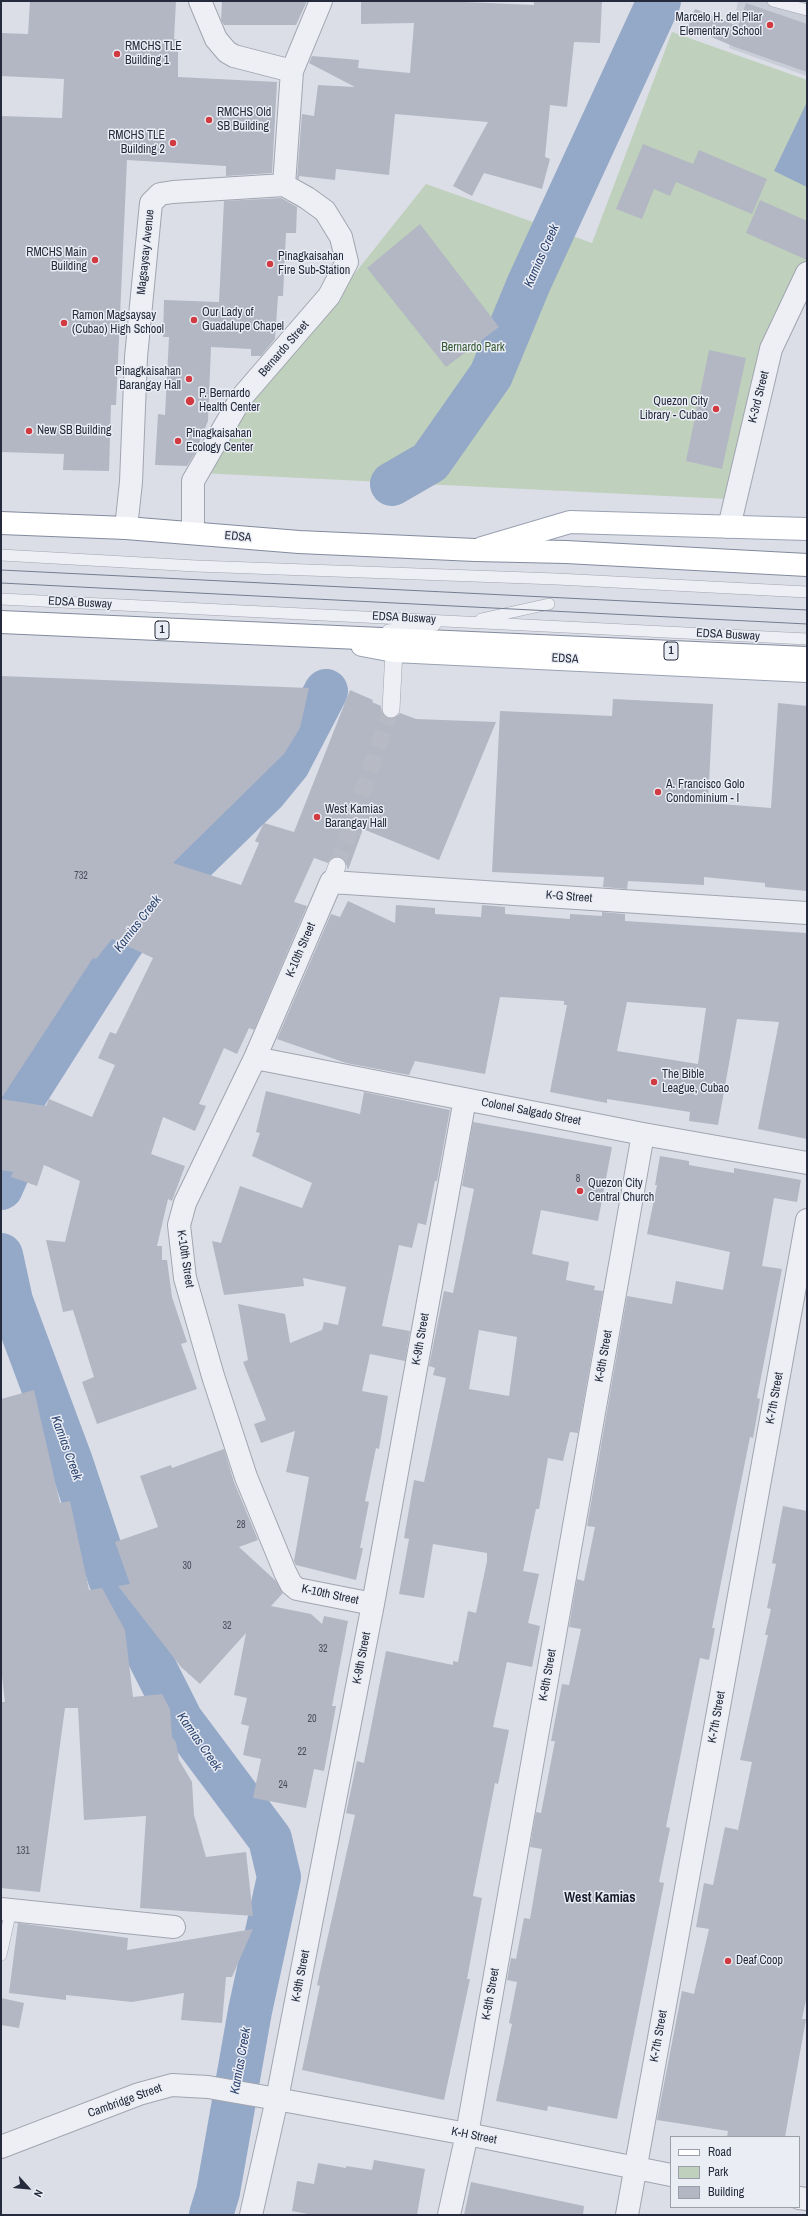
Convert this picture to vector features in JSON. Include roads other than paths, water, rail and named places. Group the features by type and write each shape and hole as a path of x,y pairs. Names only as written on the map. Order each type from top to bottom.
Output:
{"main road":[{"name":"EDSA","path":"475,550 570,522 807,530"},
{"name":"EDSA","path":"1,523 193,532 300,542 475,550 566,552 807,565"},
{"name":"EDSA","path":"1,622 324,638 537,635 807,658"},
{"name":"EDSA","path":"324,638 394,651 807,672"}],"street":[{"path":"200,1 216,39 227,52 234,56 292,71"},
{"path":"284,185 292,71 321,1"},
{"name":"Magsaysay Avenue","path":"126,528 131,482 136,358 152,203 160,194 173,192 284,185"},
{"name":"Bernardo Street","path":"193,532 193,481 241,398 329,296 346,262 341,237 325,212 307,198 284,185"},
{"name":"K-3rd Street","path":"729,527 771,349 807,273"},
{"path":"391,709 394,651"},
{"name":"K-G Street","path":"334,874 807,913"},
{"name":"K-10th Street","path":"334,874 255,1058 185,1203 179,1225 185,1278 213,1376 246,1477 291,1584 306,1591 373,1604"},
{"name":"Colonel Salgado Street","path":"255,1058 643,1134 807,1163"},
{"name":"K-9th Street","path":"251,2215 268,2097 373,1604 465,1099"},
{"name":"K-8th Street","path":"450,2215 467,2134 643,1134"},
{"name":"K-7th Street","path":"627,2215 807,1220"},
{"path":"6,1909 174,1927"},
{"name":"Cambridge Street","path":"1,2147 139,2094 172,2085 208,2087 268,2097"},
{"name":"K-H Street","path":"268,2097 467,2134 670,2175"}],"lane":[{"path":"773,1 807,10"},
{"path":"1,556 196,566 557,580 807,592"},
{"name":"EDSA Busway","path":"1,599 466,622 537,635 807,639"},
{"path":"324,638 466,622 549,604"},
{"path":"1,1955 6,1909"}],"water":[{"path":"807,102 807,187 774,171"}],"waterway":[{"name":"Kamias Creek","path":"392,484 430,462 491,375 529,283 659,1"},
{"name":"Kamias Creek","path":"1,1188 11,1165 24,1097 120,946 151,903 265,792 288,764 326,691"},
{"name":"Kamias Creek","path":"1,1255 11,1301 71,1462 110,1579 181,1720 270,1839 279,1877 250,2011 218,2192 211,2215"}],"tunnel":[{"path":"337,866 391,709"}],"tram line":[{"path":"1,570 807,610"},
{"path":"1,583 807,624"}],"place":[{"name":"Marcelo H. del Pilar Elementary School","path":"770,25"},
{"name":"RMCHS TLE Building 1","path":"117,54"},
{"name":"RMCHS Old SB Building","path":"209,120"},
{"name":"RMCHS TLE Building 2","path":"173,143"},
{"name":"RMCHS Main Building","path":"95,260"},
{"name":"Pinagkaisahan Fire Sub-Station","path":"270,264"},
{"name":"Our Lady of Guadalupe Chapel","path":"194,320"},
{"name":"Ramon Magsaysay (Cubao) High School","path":"64,323"},
{"name":"Pinagkaisahan Barangay Hall","path":"189,379"},
{"name":"P. Bernardo Health Center","path":"190,401"},
{"name":"Quezon City Library - Cubao","path":"716,409"},
{"name":"New SB Building","path":"29,431"},
{"name":"Pinagkaisahan Ecology Center","path":"178,441"},
{"name":"A. Francisco Golo Condominium - I","path":"658,792"},
{"name":"West Kamias Barangay Hall","path":"317,817"},
{"name":"The Bible League, Cubao","path":"654,1082"},
{"name":"Quezon City Central Church","path":"580,1191"},
{"name":"Deaf Coop","path":"728,1961"}],"district":[{"name":"West Kamias","path":"600,1898"}],"park label":[{"name":"Bernardo Park","path":"473,348"}]}
